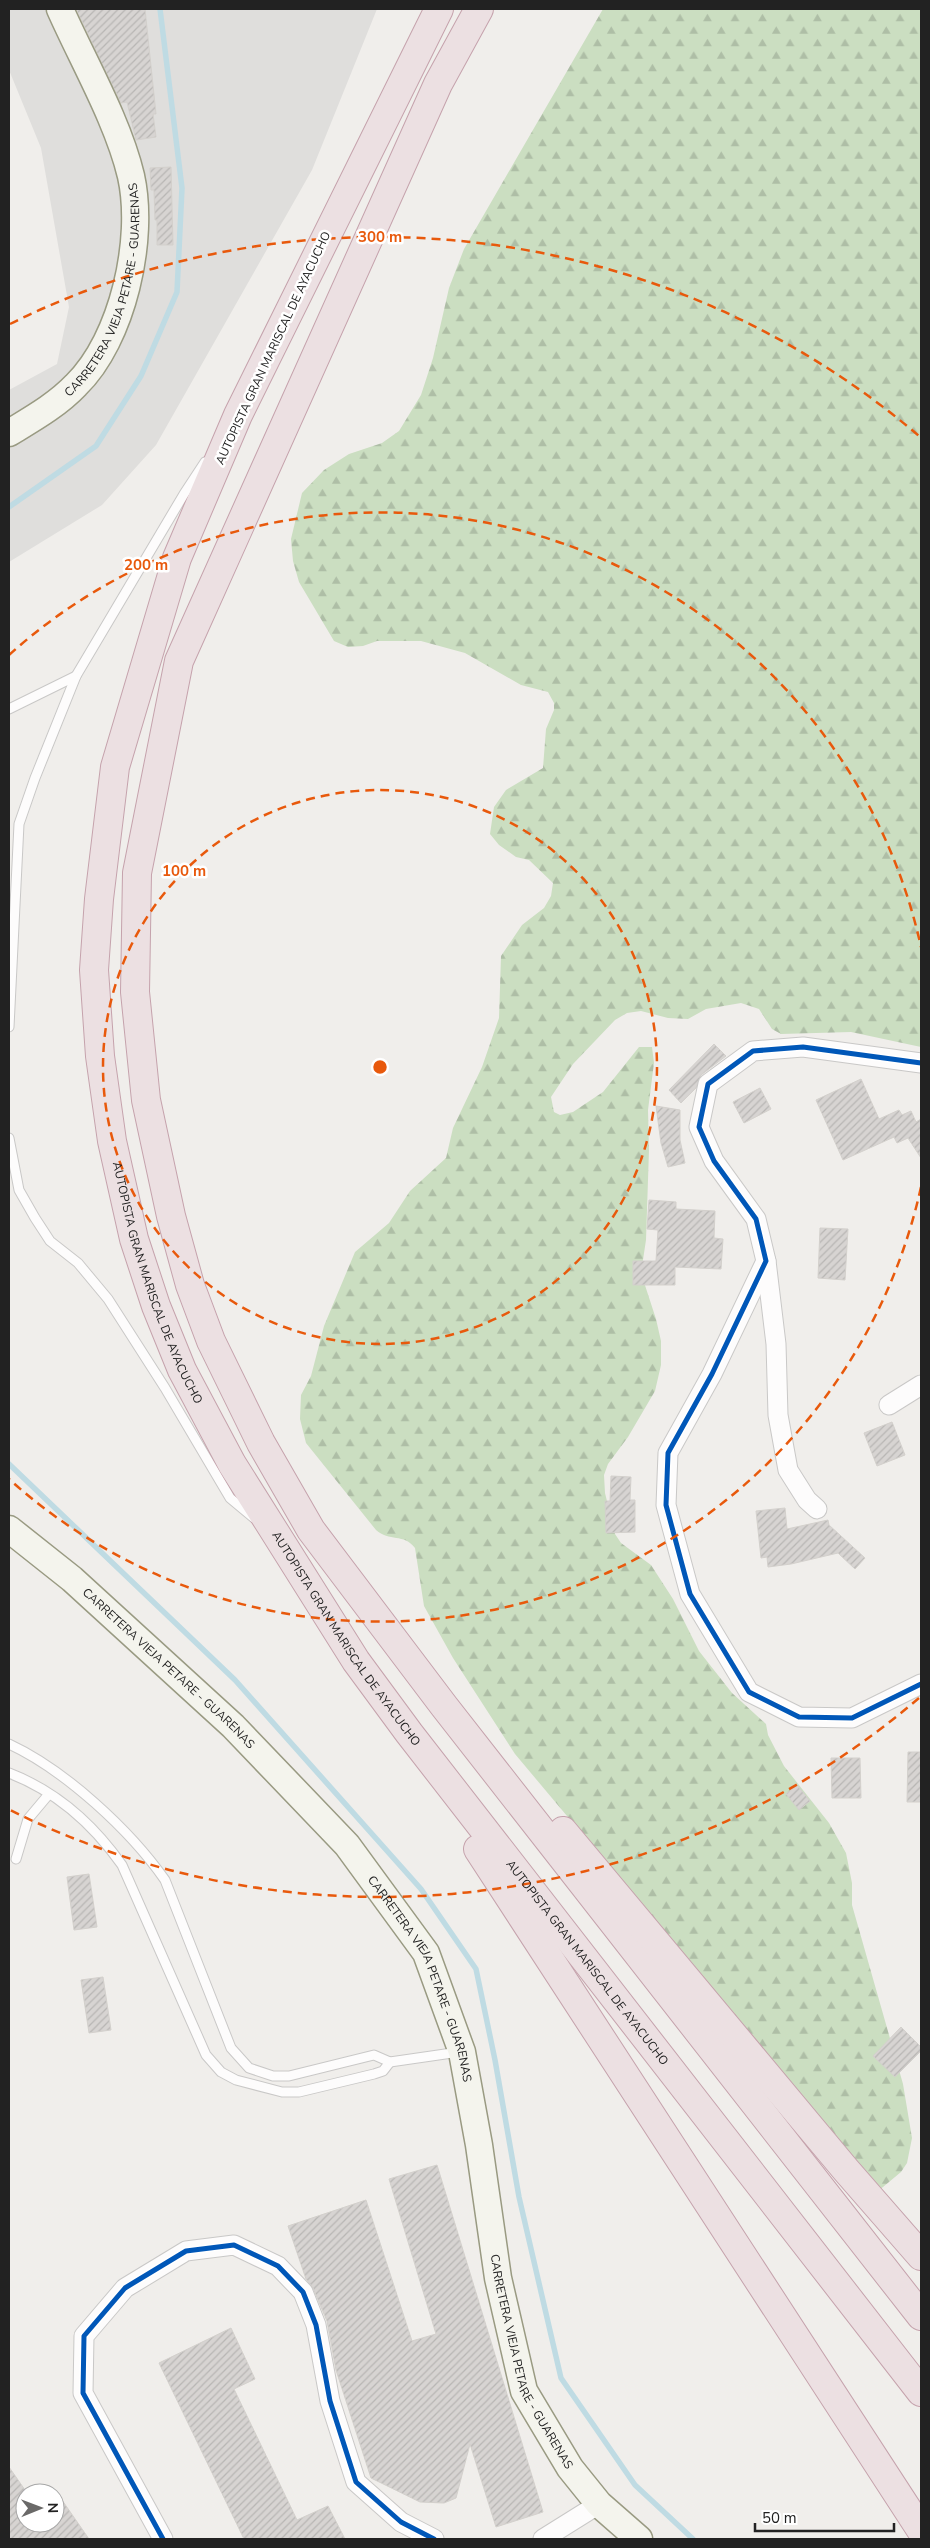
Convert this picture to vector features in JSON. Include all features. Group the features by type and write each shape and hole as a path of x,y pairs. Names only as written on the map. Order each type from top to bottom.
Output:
{"highway":[{"name":"AUTOPISTA GRAN MARISCAL DE AYACUCHO","path":"439,9 238,415 177,558 114,767 99,899 94,970 100,1056 112,1140 134,1239 156,1306 182,1370 232,1464 356,1661 438,1771 921,2392"},
{"path":"479,9 438,84 179,660 137,873 135,992 146,1100 171,1216 190,1285 211,1341 257,1434 311,1530 393,1640 921,2316"},
{"path":"393,1640 477,1730 542,1805 846,2170 921,2256"},
{"path":"356,1661 368,1697 464,1827 921,2530"}],"main road":[{"name":"CARRETERA VIEJA PETARE - GUARENAS","path":"9,433 40,415 77,385 98,357 118,315 129,281 134,228 131,176 115,129 60,9"},
{"name":"CARRETERA VIEJA PETARE - GUARENAS","path":"9,1529 72,1579 233,1726 347,1845 426,1953 462,2052 479,2145 498,2278 524,2391 570,2468 599,2504 638,2539"}],"street":[{"path":"817,1510 807,1500 788,1470 778,1415 776,1344 766,1261 756,1219 714,1161 699,1127 708,1084 753,1051 803,1047 921,1063"},
{"path":"766,1261 712,1374 668,1453 666,1504 690,1594 750,1692 799,1717 852,1718 921,1684"},
{"path":"889,1405 921,1385"},
{"path":"163,2539 84,2393 84,2336 125,2288 186,2251 234,2246 278,2266 302,2292 316,2325 330,2401 356,2482 401,2522 434,2539"},
{"path":"543,2539 599,2504"}],"lane":[{"path":"9,1027 19,824 76,676 184,494 238,415"},
{"path":"9,709 76,676"},
{"path":"9,1138 19,1190 50,1241 78,1263 123,1321 166,1388 230,1498 275,1534"},
{"path":"9,1744 68,1781 110,1818 166,1880 231,2048 249,2068 273,2076 289,2076 374,2055 390,2062 462,2052"},
{"path":"9,1773 33,1783 50,1794 88,1823 103,1838 122,1865 206,2055 221,2072 236,2080 264,2088 299,2092 374,2074 382,2071 390,2062"},
{"path":"16,1859 28,1819 50,1794"}],"shaded area":[{"path":"9,9 377,9 312,170 156,445 102,505 9,562 9,390 57,364 69,307 41,148 9,70"}],"green space":[{"path":"603,9 921,9 921,1047 851,1032 781,1034 772,1029 759,1009 741,1003 706,1009 688,1019 668,1018 641,1011 627,1013 615,1020 573,1064 551,1097 554,1112 560,1115 573,1112 603,1092 639,1047 652,1047 654,1063 648,1110 649,1150 646,1240 641,1273 661,1341 661,1365 655,1391 628,1437 608,1464 604,1475 605,1493 615,1534 621,1543 651,1565 673,1599 699,1651 732,1693 766,1724 768,1735 784,1766 829,1823 846,1853 852,1883 852,1905 903,2084 912,2138 907,2163 901,2172 877,2192 687,1959 515,1754 453,1658 424,1606 415,1548 411,1543 386,1536 376,1530 306,1443 300,1419 301,1395 311,1376 324,1326 355,1252 389,1223 410,1191 446,1158 453,1128 482,1067 499,1018 501,956 522,925 544,908 551,896 553,883 529,860 516,857 499,845 490,834 494,807 506,790 543,768 546,729 554,710 554,703 548,692 521,685 465,653 421,641 377,641 363,646 348,647 334,641 299,582 293,561 291,539 302,493 324,470 349,454 382,443 399,431 421,395 433,358 449,288 464,249"}],"building":[{"path":"76,9 145,9 156,114 153,114 156,137 136,140 127,102 121,103"},
{"path":"171,167 173,245 157,245 157,220 155,220 154,190 151,190 150,168"},
{"path":"714,1044 726,1056 701,1075 696,1088 681,1103 669,1090"},
{"path":"861,1079 879,1119 899,1110 902,1115 911,1111 916,1122 921,1119 921,1158 908,1138 897,1143 894,1137 843,1160 816,1100"},
{"path":"760,1088 771,1109 744,1123 733,1102"},
{"path":"656,1106 680,1110 680,1140 685,1163 668,1167 661,1143"},
{"path":"649,1200 676,1202 676,1209 715,1211 714,1238 723,1239 721,1269 675,1267 675,1285 633,1285 633,1261 656,1261 658,1230 647,1229"},
{"path":"820,1228 848,1229 845,1280 818,1278"},
{"path":"892,1422 905,1455 877,1466 864,1433"},
{"path":"611,1476 631,1477 630,1500 635,1500 635,1532 606,1533 605,1501 610,1501"},
{"path":"785,1508 787,1529 828,1520 829,1525 865,1558 855,1569 838,1553 791,1564 768,1567 767,1557 761,1558 756,1511"},
{"path":"908,1752 921,1752 921,1802 907,1802"},
{"path":"831,1758 860,1758 861,1798 832,1798"},
{"path":"797,1785 810,1801 799,1810 786,1794"},
{"path":"89,1874 97,1927 74,1930 67,1877"},
{"path":"103,1977 111,2030 89,2033 81,1980"},
{"path":"901,2027 921,2047 921,2051 895,2077 873,2056"},
{"path":"437,2165 543,2512 496,2527 470,2444 456,2498 444,2503 420,2502 371,2478 336,2370 327,2321 313,2288 306,2279 288,2226 366,2200 412,2341 436,2334 389,2179"},
{"path":"231,2328 255,2379 234,2389 297,2520 328,2506 345,2539 244,2539 159,2363"},
{"path":"9,2467 20,2483 15,2483 15,2533 65,2533 65,2504 89,2539 9,2539"}],"waterway":[{"path":"9,507 96,446 141,376 177,292 182,188 160,9"},
{"path":"9,1464 235,1680 421,1889 476,1969 495,2060 519,2197 561,2378 635,2485 693,2539"}],"cycle path":[{"path":"921,1063 803,1047 753,1051 708,1084 699,1127 714,1161 756,1219 766,1261 712,1374 668,1453 666,1505 690,1594 749,1692 799,1717 852,1718 921,1684"},
{"path":"163,2539 83,2393 84,2336 125,2288 186,2251 234,2245 278,2266 303,2292 316,2325 330,2401 356,2482 401,2522 434,2539"}]}
